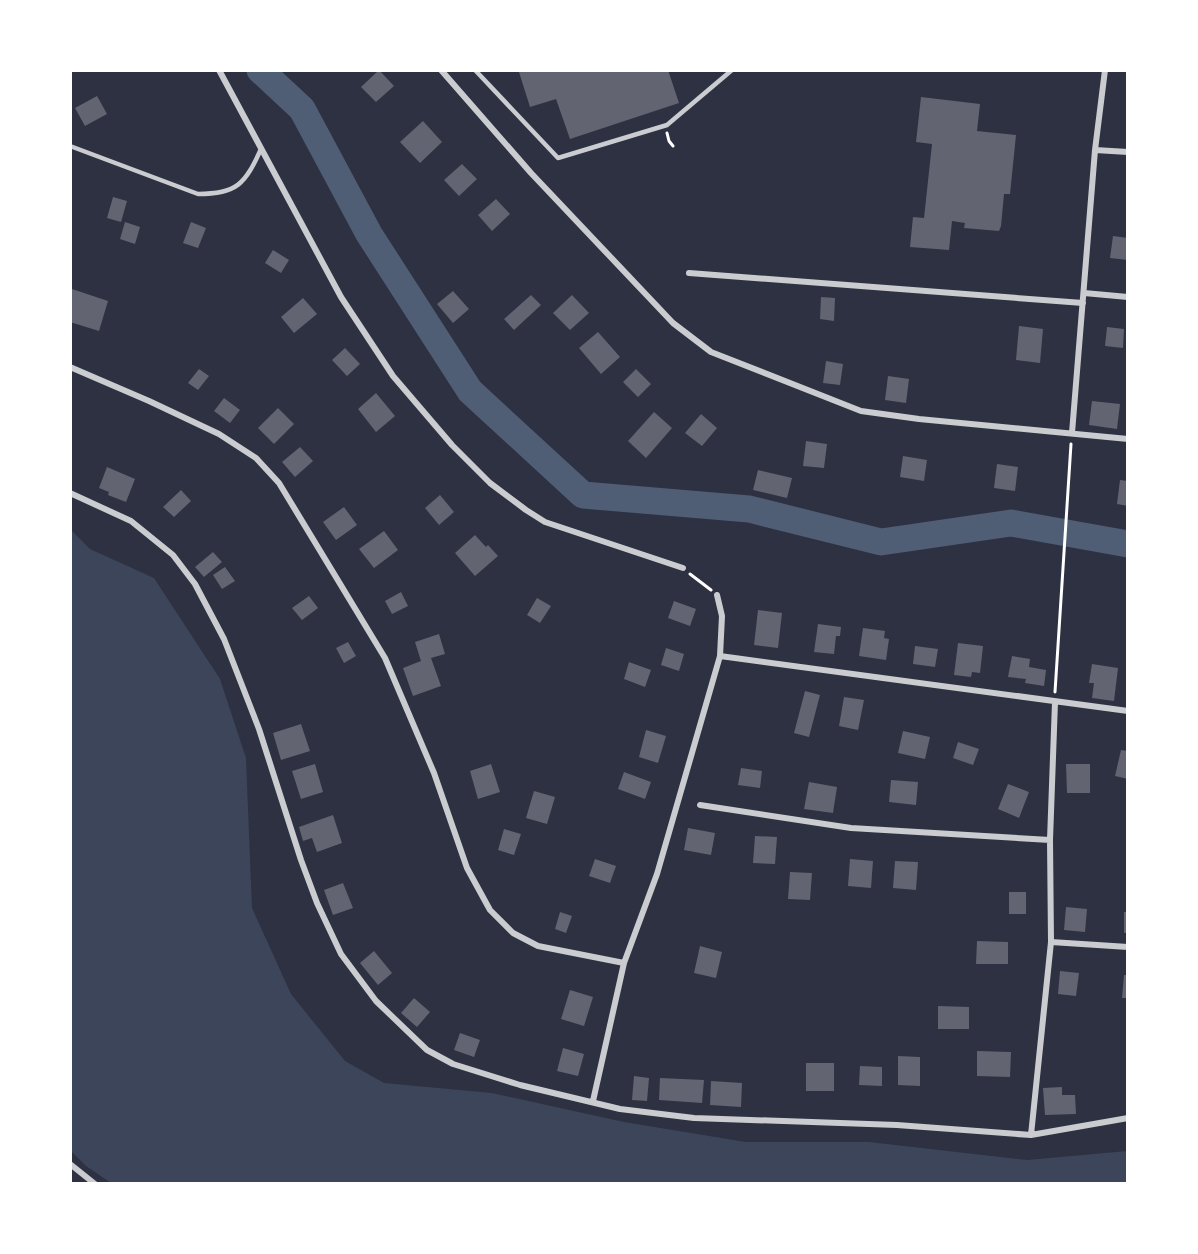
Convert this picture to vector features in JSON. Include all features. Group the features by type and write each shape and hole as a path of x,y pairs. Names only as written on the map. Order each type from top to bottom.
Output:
{"street":[{"path":"219,70 341,297 393,376 452,445 490,483 545,522 683,568"},
{"path":"441,70 531,173 673,324 711,352 861,411 918,419 1128,439"},
{"path":"1072,433 1095,150 1105,70"},
{"path":"1095,150 1128,152"},
{"path":"689,273 1083,303"},
{"path":"1084,293 1128,297"},
{"path":"70,367 219,434 255,458 279,483 386,658 434,773 467,868 490,910 513,933 538,946 624,963"},
{"path":"70,493 131,521 173,555 195,584 224,639 259,729 301,860 317,903 341,954 376,1001 427,1050 453,1064 520,1085 620,1109 694,1118 897,1125 1031,1135 1128,1118"},
{"path":"594,1101 624,963 657,874 720,656 722,616 717,595"},
{"path":"720,656 1128,711"},
{"path":"1031,1135 1051,942 1050,840 1055,702"},
{"path":"700,805 851,828 1050,840"},
{"path":"1051,942 1128,947"},
{"path":"70,1164 96,1184"}],"lane":[{"path":"475,70 558,158 667,125 732,70"},
{"path":"70,146 198,194 218,194 240,185 253,167 261,149"}],"path":[{"path":"1055,702 1072,433"},
{"path":"683,568 717,595"}],"shaded area":[{"path":"71,530 90,549 154,578 220,679 246,758 252,908 291,994 345,1061 384,1083 492,1093 624,1122 746,1142 869,1142 1027,1160 1127,1151 1127,1183 111,1183 86,1166 71,1151"}],"building":[{"path":"379,70 394,86 376,102 361,87"},
{"path":"522,70 668,70 679,103 570,139 556,99 530,107 519,72"},
{"path":"97,96 107,114 85,126 75,108"},
{"path":"921,97 980,104 977,131 1016,135 1010,194 1004,194 999,231 964,228 965,223 952,221 949,250 910,247 913,217 924,218 932,144 916,142"},
{"path":"423,121 442,142 420,163 400,142"},
{"path":"462,164 477,179 459,196 444,180"},
{"path":"113,197 127,201 121,222 107,218"},
{"path":"496,199 510,214 492,231 478,215"},
{"path":"125,222 140,227 135,244 120,239"},
{"path":"191,222 206,228 198,248 183,243"},
{"path":"1113,236 1128,238 1128,260 1110,258"},
{"path":"273,250 289,260 281,273 265,263"},
{"path":"72,289 108,301 99,331 70,322"},
{"path":"453,291 469,309 453,323 437,304"},
{"path":"531,295 541,305 514,330 504,319"},
{"path":"572,295 589,313 570,330 553,313"},
{"path":"821,297 835,298 834,321 820,319"},
{"path":"303,298 317,314 294,333 281,317"},
{"path":"1019,326 1043,329 1040,363 1016,360"},
{"path":"1107,327 1124,329 1123,348 1105,346"},
{"path":"598,332 620,357 601,374 579,348"},
{"path":"345,348 360,364 347,376 332,360"},
{"path":"826,361 843,364 840,385 823,383"},
{"path":"199,369 209,376 198,390 188,383"},
{"path":"636,369 651,384 638,397 623,382"},
{"path":"888,376 909,379 906,403 885,400"},
{"path":"376,393 395,416 376,432 358,409"},
{"path":"224,398 240,410 230,423 214,411"},
{"path":"1092,401 1120,404 1117,429 1089,425"},
{"path":"278,408 294,424 274,444 258,428"},
{"path":"654,412 672,428 646,458 628,441"},
{"path":"701,414 717,428 702,446 685,433"},
{"path":"806,441 827,444 824,468 803,466"},
{"path":"300,447 313,461 295,477 282,462"},
{"path":"903,456 927,460 924,481 900,477"},
{"path":"997,464 1018,467 1015,491 994,488"},
{"path":"107,467 135,479 126,502 108,495 109,492 99,488"},
{"path":"758,470 792,478 787,498 753,490"},
{"path":"1120,480 1128,481 1128,506 1117,504"},
{"path":"181,490 191,501 174,517 163,507"},
{"path":"440,495 454,512 439,525 425,508"},
{"path":"344,507 357,525 336,540 323,522"},
{"path":"384,531 398,550 374,568 359,549"},
{"path":"475,535 498,556 475,576 455,553"},
{"path":"213,552 222,562 204,577 195,567"},
{"path":"225,567 235,581 222,589 213,575"},
{"path":"401,592 408,606 392,614 385,601"},
{"path":"309,596 318,608 302,620 292,608"},
{"path":"537,598 551,606 540,623 527,615"},
{"path":"674,601 696,609 690,626 668,618"},
{"path":"758,610 782,613 778,648 754,645"},
{"path":"818,624 841,627 840,636 836,636 834,654 814,652"},
{"path":"863,628 885,631 884,638 889,639 886,660 859,656"},
{"path":"439,634 445,654 431,658 441,686 413,696 403,668 421,661 415,642"},
{"path":"348,642 356,656 344,663 336,648"},
{"path":"958,643 983,646 980,673 972,672 971,677 954,675"},
{"path":"915,646 938,649 935,667 913,664"},
{"path":"666,648 684,654 679,671 661,665"},
{"path":"1012,656 1030,659 1029,667 1046,670 1044,686 1025,683 1026,679 1008,677"},
{"path":"629,662 651,670 645,687 624,679"},
{"path":"1092,664 1118,668 1114,701 1092,698 1094,683 1089,683"},
{"path":"805,691 820,695 809,737 794,733"},
{"path":"844,697 864,700 858,730 839,726"},
{"path":"301,724 310,751 281,760 273,733"},
{"path":"646,730 666,736 658,763 639,757"},
{"path":"903,731 930,737 925,759 898,753"},
{"path":"958,742 979,749 973,765 953,758"},
{"path":"1121,750 1128,751 1128,779 1115,776"},
{"path":"315,764 323,792 301,799 292,771"},
{"path":"491,764 500,792 478,799 470,771"},
{"path":"1066,764 1090,764 1090,793 1067,793"},
{"path":"741,768 762,771 760,788 738,785"},
{"path":"624,772 651,782 645,799 618,789"},
{"path":"891,780 918,782 916,805 889,802"},
{"path":"809,782 837,787 833,813 804,809"},
{"path":"1008,784 1029,792 1019,818 998,809"},
{"path":"534,791 555,797 547,824 526,818"},
{"path":"333,815 342,843 317,852 312,838 303,841 299,827"},
{"path":"688,828 715,833 711,855 684,850"},
{"path":"504,829 521,834 514,855 498,850"},
{"path":"755,836 777,837 775,864 753,863"},
{"path":"595,859 616,866 610,883 589,876"},
{"path":"850,859 873,861 871,888 848,886"},
{"path":"895,861 918,862 916,890 893,888"},
{"path":"790,872 812,873 810,900 788,899"},
{"path":"343,883 353,908 333,915 324,890"},
{"path":"1009,892 1026,892 1026,914 1009,914"},
{"path":"1066,907 1087,909 1085,932 1064,930"},
{"path":"560,912 572,916 566,933 555,929"},
{"path":"1124,912 1128,912 1128,933 1124,933"},
{"path":"977,941 1008,942 1008,964 976,964"},
{"path":"700,946 722,952 716,978 694,973"},
{"path":"374,951 392,973 378,985 360,963"},
{"path":"1060,971 1079,973 1076,996 1058,994"},
{"path":"1124,975 1128,975 1128,998 1122,998"},
{"path":"570,990 593,997 584,1026 561,1019"},
{"path":"414,998 430,1012 417,1027 401,1013"},
{"path":"938,1006 969,1007 969,1029 938,1029"},
{"path":"460,1033 480,1040 474,1057 454,1050"},
{"path":"563,1048 584,1054 578,1076 557,1071"},
{"path":"977,1051 1011,1052 1010,1077 977,1076"},
{"path":"898,1056 920,1057 920,1086 898,1085"},
{"path":"806,1063 834,1063 834,1091 806,1091"},
{"path":"860,1066 882,1067 882,1086 859,1085"},
{"path":"634,1076 649,1078 647,1101 632,1100"},
{"path":"660,1078 704,1080 702,1103 659,1100"},
{"path":"711,1081 742,1083 741,1107 710,1105"},
{"path":"1062,1087 1062,1095 1075,1095 1076,1114 1045,1115 1043,1088"}],"waterway":[{"path":"260,70 302,109 369,234 470,391 583,495 749,509 881,542 1011,523 1128,544"}]}
